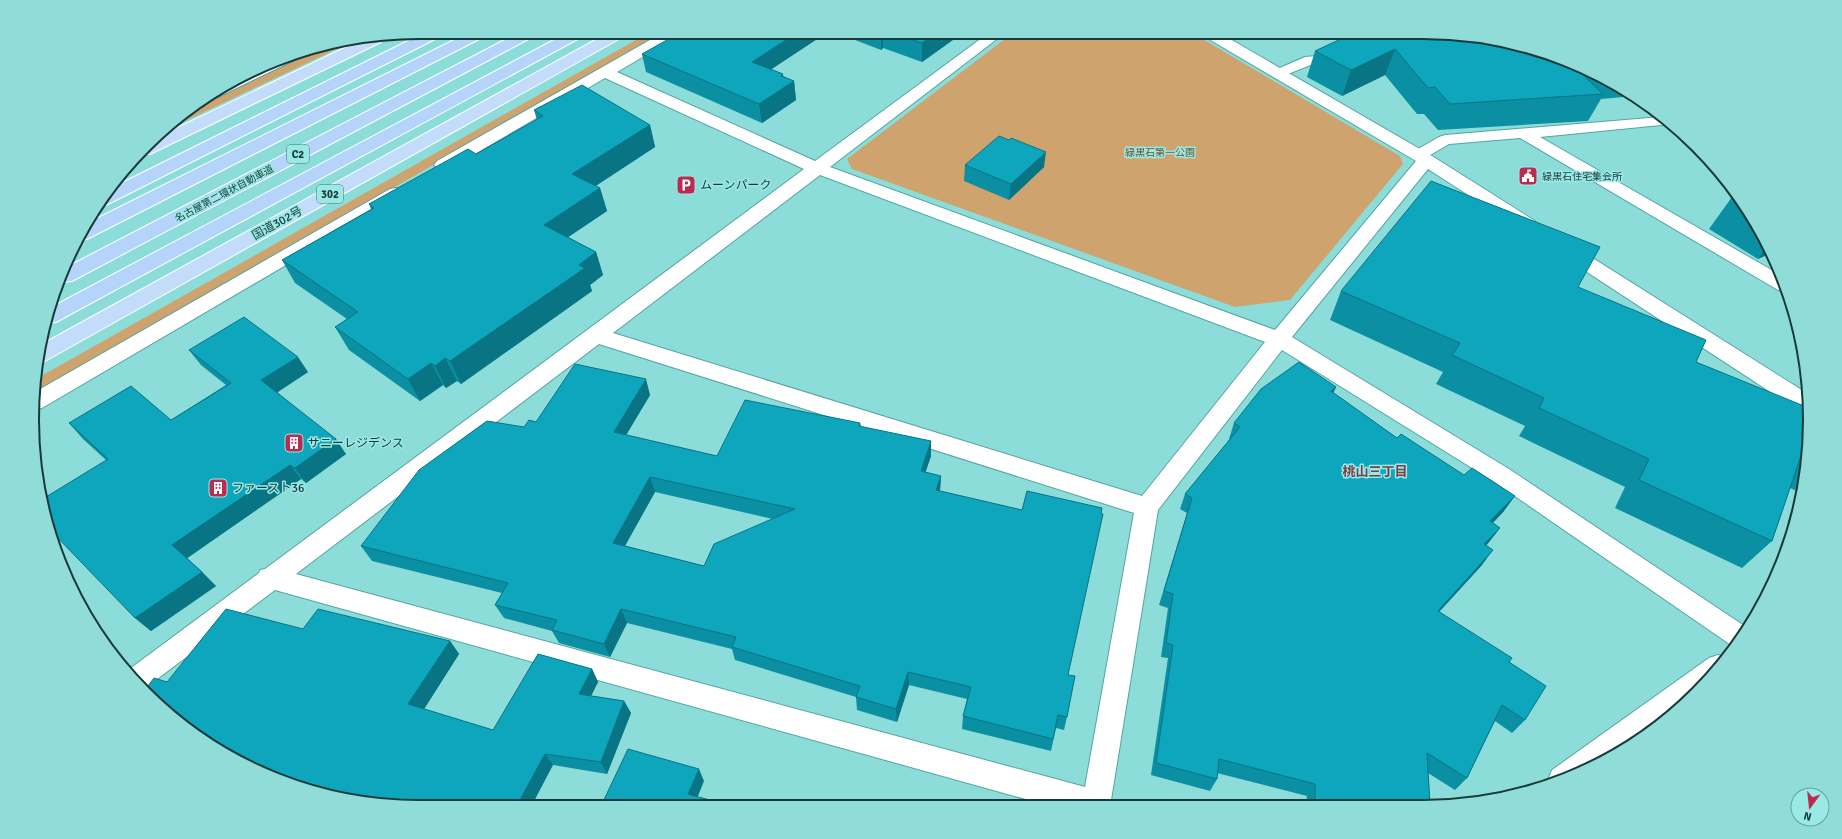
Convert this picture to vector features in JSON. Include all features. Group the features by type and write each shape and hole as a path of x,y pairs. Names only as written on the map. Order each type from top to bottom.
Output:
{"highway":[{"path":"113,194 424,39"},
{"name":"C2","path":"89,232 468,39"},
{"name":"名古屋第二環状自動車道","path":"68,275 518,39"},
{"path":"54,315 567,39"},
{"name":"国道302号","path":"45,352 608,39"},
{"path":"157,144 370,42"}],"street":[{"path":"40,399 663,39"},
{"path":"140,677 269,578 595,336 816,168 990,39"},
{"path":"1219,39 1422,158 1802,402"},
{"path":"604,72 816,168 1279,339 1501,475 1736,635"},
{"path":"1099,800 1147,507 1422,158"},
{"path":"595,336 1147,507"},
{"path":"269,578 1083,800"},
{"path":"1584,764 1700,680"}],"lane":[{"path":"1278,74 1310,60 1357,56"},
{"path":"1422,158 1445,140 1659,122"},
{"path":"1522,133 1777,281"}],"green space":[{"path":"638,39 652,39 40,391 42,376"},
{"name":"緑黒石第一公園","path":"1005,39 1203,39 1400,156 1403,164 1290,300 1235,307 852,169 847,159"},
{"path":"340,47 183,122 208,103 243,82 297,59"}],"building":[{"path":"669,39 787,39 752,62 783,74 781,76 794,81 759,104 642,54"},
{"path":"910,39 928,39 922,43"},
{"path":"1341,39 1422,39 1472,42 1521,52 1568,68 1584,75 1603,94 1450,104 1435,87 1428,88 1395,49 1351,70 1315,51"},
{"path":"582,85 650,125 572,174 600,188 544,225 596,252 579,265 585,268 450,361 445,358 435,366 431,363 408,379 335,327 358,312 282,260 374,208 369,204 468,149 476,154 543,116 534,110"},
{"path":"999,136 1009,140 1011,138 1046,152 1011,184 965,165"},
{"path":"1431,181 1600,247 1578,287 1706,340 1696,362 1802,405 1801,456 1772,541 1639,480 1649,459 1539,408 1544,398 1452,355 1460,343 1341,291"},
{"path":"244,317 298,357 261,380 336,439 295,468 290,465 172,545 202,572 135,618 58,538 47,497 108,459 69,423 131,386 171,420 231,383 189,350"},
{"path":"1299,362 1336,387 1331,391 1397,438 1401,434 1464,475 1472,468 1515,496 1490,521 1500,528 1484,544 1493,550 1438,611 1512,658 1509,662 1546,686 1525,720 1502,705 1467,778 1427,753 1430,800 1315,800 1315,784 1219,759 1217,779 1156,763 1173,645 1166,643 1173,594 1164,591 1192,498 1185,494 1240,427 1234,423 1261,389"},
{"path":"575,364 646,379 614,432 717,456 745,400 860,423 859,426 931,441 921,471 941,476 936,490 1022,510 1027,491 1102,508 1101,513 1103,514 1068,675 1075,676 1067,717 1058,715 1053,739 963,716 971,687 908,672 896,709 856,697 860,686 732,647 736,637 621,609 604,644 552,630 557,620 495,605 508,583 361,546 419,470 487,421 524,427 529,420 536,422","holes":["650,477 795,509 714,544 704,566 613,543"]},
{"path":"226,609 303,629 318,609 450,641 408,704 493,730 538,654 592,669 579,694 624,701 601,762 545,754 520,800 395,799 345,793 321,787 297,780 251,761 208,736 169,706 148,686 154,678 167,682"},
{"path":"628,749 699,769 688,794 710,800 604,800"}],"place":[{"name":"緑黒石住宅集会所","path":"1528,176"},
{"name":"ムーンパーク","path":"686,185"},
{"name":"サニーレジデンス","path":"294,443"},
{"name":"ファースト36","path":"218,488"}],"district":[{"name":"桃山三丁目","path":"1375,471"}]}
